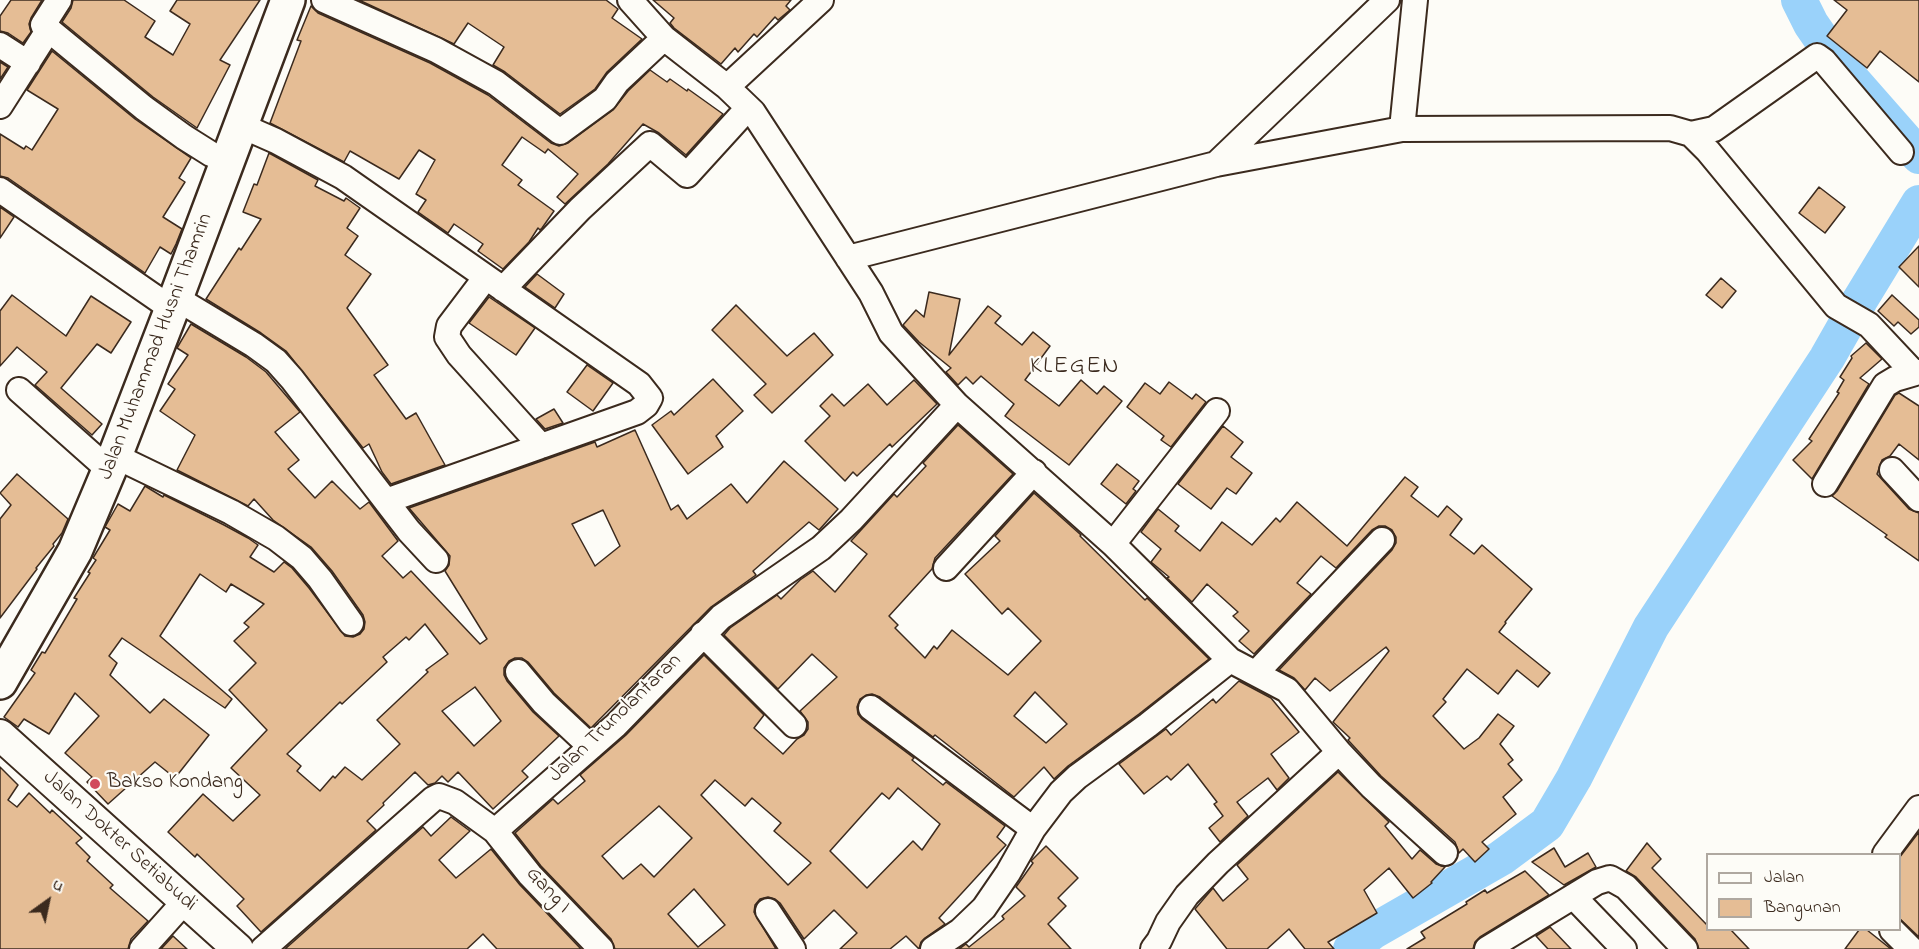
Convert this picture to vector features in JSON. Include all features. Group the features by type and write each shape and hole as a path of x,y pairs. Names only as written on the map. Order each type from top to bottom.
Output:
{"highway":[{"name":"Jalan Muhammad Husni Thamrin","path":"0,682 75,551 112,463 220,185 226,161 242,126 288,0"}],"main road":[{"name":"Jalan Dokter Setiabudi","path":"0,735 238,949"}],"street":[{"path":"59,0 43,24 49,30 144,108 184,137 226,161"},
{"path":"324,0 436,50 496,83 560,132 605,99 617,82 664,38"},
{"path":"630,0 664,38 727,87 748,108 871,293 891,333 957,405 1113,544 1230,660 1287,690 1371,786 1445,853"},
{"path":"727,87 821,0"},
{"path":"1216,164 1387,0"},
{"path":"1402,129 1415,0"},
{"path":"0,106 49,30"},
{"path":"0,45 28,63"},
{"path":"848,258 1216,164 1402,129 1670,128 1691,134 1714,129 1817,56 1824,61 1901,152"},
{"path":"541,446 459,355 447,337 449,326 650,144 687,175 748,108"},
{"path":"242,126 276,141 343,177 639,384 650,398 646,405 637,412 386,501"},
{"path":"1691,134 1708,151 1836,306 1869,325 1916,372 1895,378 1885,386 1825,484"},
{"path":"0,190 174,303 254,345 276,361 409,531 436,560"},
{"path":"19,390 112,463 231,512 276,538 302,558 351,623"},
{"name":"Jalan Trunolantaran","path":"495,831 624,716 722,616 821,548 851,520 957,405"},
{"path":"1113,544 1217,411"},
{"path":"1892,470 1919,499"},
{"path":"946,568 1034,472"},
{"path":"1256,673 1382,540"},
{"path":"703,634 794,725"},
{"path":"933,949 960,931 984,908 1008,873 1033,829 1055,799 1077,777 1230,660"},
{"path":"518,672 544,703 591,747"},
{"path":"871,708 1033,829"},
{"path":"1153,949 1187,895 1218,863 1339,752"},
{"path":"263,949 439,796 446,797 495,831"},
{"path":"1886,853 1919,809"},
{"name":"Gang I","path":"495,831 530,875 601,949"},
{"path":"1487,949 1604,879 1610,878 1626,887 1685,949"},
{"path":"1574,897 1624,949"},
{"path":"142,949 186,901"},
{"path":"768,911 793,949"},
{"path":"1893,931 1911,949"}],"building":[{"path":"11,0 42,0 31,18 29,24 31,32 23,43 8,33 0,31 0,16"},
{"path":"73,0 124,0 155,21 145,37 173,55 190,24 170,11 177,0 260,0 220,60 230,65 197,128 153,97 62,22"},
{"path":"359,0 606,0 618,9 612,18 642,39 607,72 595,89 560,114 493,65 504,47 468,23 454,44"},
{"path":"653,0 791,0 786,6 790,10 778,20 775,17 757,37 754,34 738,52 735,48 721,64 674,28 670,23 674,18"},
{"path":"1834,0 1919,0 1919,82 1880,51 1867,68 1827,36 1847,10"},
{"path":"311,6 318,13 430,63 488,95 551,143 559,146 568,143 613,110 628,91 650,70 667,82 670,79 687,91 688,89 723,114 686,155 659,133 643,124 608,164 565,204 557,197 578,174 548,149 545,153 522,137 502,165 522,180 518,185 554,211 542,228 540,230 538,228 529,242 503,269 478,251 483,244 454,224 448,233 418,212 426,200 416,194 435,160 419,150 399,179 350,151 344,162 270,123 301,41 297,40"},
{"path":"52,51 135,119 191,158 179,178 185,182 163,217 182,229 176,244 171,254 160,247 145,273 8,178 0,176 0,134 24,149 26,146 32,150 58,109 27,90"},
{"path":"0,62 8,67 0,79"},
{"path":"269,153 318,180 315,186 344,201 346,198 360,208 347,228 358,236 345,255 371,274 347,308 388,365 374,375 406,419 416,413 445,465 391,484 382,472 369,444 363,448 286,351 206,299 261,219 243,212 254,184 257,185"},
{"path":"1819,187 1845,207 1825,233 1799,213"},
{"path":"0,207 14,217 0,238"},
{"path":"1919,246 1919,287 1899,267"},
{"path":"537,274 564,294 555,308 525,287"},
{"path":"1721,278 1736,291 1722,308 1706,295"},
{"path":"929,292 960,299 949,355 988,306 1001,316 995,323 1022,345 1033,332 1050,346 1025,380 1059,406 1081,380 1097,394 1104,386 1122,401 1069,465 1005,416 1014,404 981,376 973,384 966,377 958,385 946,372 951,368 919,342 903,325 916,310 924,317"},
{"path":"12,295 66,336 91,296 131,322 111,353 97,344 61,388 102,424 92,435 35,385 47,372 17,347 0,366 0,311"},
{"path":"1892,295 1919,320 1919,327 1911,334 1898,322 1894,326 1878,311"},
{"path":"489,297 535,328 516,355 469,323"},
{"path":"736,305 787,356 814,333 833,355 772,413 754,395 766,384 712,330"},
{"path":"191,324 246,357 266,372 300,412 275,432 299,460 288,469 315,498 332,481 360,509 369,502 398,541 382,556 403,578 411,571 480,644 487,639 445,571 449,565 450,556 409,508 595,442 597,447 635,430 671,510 678,505 687,519 731,484 747,503 784,461 838,509 819,530 809,522 753,571 756,575 711,607 591,728 554,693 528,662 522,658 509,661 504,668 507,681 533,712 559,736 522,771 528,777 493,809 458,772 448,782 442,776 435,783 428,785 415,772 367,821 376,830 261,932 237,906 244,899 197,854 195,857 168,832 203,794 233,821 260,795 231,768 267,730 229,690 256,663 234,641 249,627 244,623 264,604 231,584 226,592 200,574 160,636 232,699 225,708 122,638 109,656 117,663 110,675 150,713 164,699 209,735 175,778 155,762 108,804 87,782 92,777 65,753 99,716 75,693 49,734 24,719 18,727 4,717 35,673 31,670 42,652 45,653 77,599 74,598 90,573 88,572 96,560 93,558 110,530 105,527 118,504 130,511 145,486 248,538 258,545 250,557 274,572 284,562 292,568 345,636 353,637 364,629 363,615 332,571 311,547 273,520 254,499 248,506 177,470 195,435 160,411 175,389 168,384 188,355 177,348","holes":["603,510 620,546 595,566 572,524","425,624 448,654 426,670 428,672 377,720 400,744 362,780 345,767 335,778 333,776 320,791 297,771 301,766 287,754 340,702 342,704 387,662 383,657 406,637 409,640","475,687 501,721 474,746 442,711"]},
{"path":"1866,343 1882,359 1860,378 1869,384 1812,479 1793,460 1812,441 1809,439 1839,393 1837,392 1844,380 1840,377 1852,358 1851,356"},
{"path":"587,365 613,383 593,411 567,392"},
{"path":"713,379 743,411 716,436 723,447 688,474 652,425 671,411 674,415"},
{"path":"914,380 937,404 892,447 890,444 857,476 853,472 845,481 805,441 830,416 820,406 832,394 844,406 868,384 887,405"},
{"path":"1169,382 1192,399 1196,394 1206,402 1171,447 1161,440 1164,436 1127,407 1145,383 1160,394"},
{"path":"1899,393 1919,406 1919,460 1899,444 1890,456 1882,460 1877,474 1909,509 1919,513 1919,561 1832,496 1895,395"},
{"path":"554,409 563,423 545,429 536,419"},
{"path":"958,425 1013,474 935,558 932,569 889,616 898,625 895,628 925,658 934,646 937,649 952,630 1008,675 1041,641 1008,608 1002,614 965,574 1000,541 995,536 1034,493 1081,535 1145,600 1147,598 1209,659 1054,779 1044,767 1014,797 935,735 933,737 880,697 872,694 860,699 857,707 862,719 914,758 912,760 943,785 946,782 1005,826 997,837 1006,845 939,918 945,924 925,938 919,949 906,936 890,949 840,949 857,933 834,910 804,939 780,903 768,897 760,899 755,905 754,912 776,949 615,949 611,939 541,866 515,833 553,799 558,804 585,781 580,775 626,735 704,655 764,715 754,728 783,754 804,735 808,729 808,722 800,711 837,677 812,654 778,689 724,635 730,628 777,595 781,599 813,571 835,592 867,554 851,541 894,494 897,497 926,466 923,463","holes":["1035,692 1067,724 1046,743 1014,716","715,780 745,806 752,798 781,823 774,831 811,863 788,885 701,795","898,788 940,824 922,850 913,841 867,888 830,851 882,793 889,799","659,806 692,838 654,877 641,864 623,879 602,856","694,889 725,925 698,947 668,914"]},
{"path":"1223,426 1243,442 1231,457 1252,473 1236,494 1227,488 1211,509 1178,484"},
{"path":"1117,464 1139,481 1133,489 1136,491 1126,504 1101,484"},
{"path":"17,474 68,519 62,533 53,544 54,546 0,618 0,519 11,505 0,493"},
{"path":"1405,477 1418,487 1411,496 1438,517 1447,506 1462,519 1450,535 1474,554 1482,545 1532,589 1499,632 1550,673 1538,687 1517,670 1498,694 1467,669 1443,699 1446,702 1433,716 1464,749 1479,738 1498,714 1514,726 1500,744 1513,760 1508,764 1522,780 1503,797 1516,814 1482,842 1489,849 1475,862 1463,849 1459,853 1455,842 1381,776 1348,740 1350,738 1333,722 1389,651 1386,647 1330,691 1315,678 1305,690 1294,678 1279,670 1392,550 1396,537 1392,530 1379,526 1372,530 1336,568 1321,556 1297,583 1311,594 1254,654 1239,641 1249,631 1233,616 1238,612 1207,584 1192,602 1167,578 1169,577 1151,562 1161,549 1141,532 1158,509 1179,526 1175,531 1200,551 1222,522 1252,545 1276,518 1280,522 1297,502 1347,546"},
{"path":"1239,681 1271,698 1299,732 1271,754 1289,778 1277,790 1268,778 1237,802 1248,816 1220,842 1209,828 1223,816 1214,804 1217,802 1188,764 1171,780 1167,776 1144,794 1119,764 1166,729 1171,735 1213,699 1216,703"},
{"path":"0,767 18,785 8,800 17,807 29,793 50,813 52,810 82,838 76,843 90,857 87,861 113,885 110,888 148,921 131,939 128,949 0,949"},
{"path":"1338,772 1389,822 1385,826 1412,859 1420,850 1436,864 1445,867 1432,883 1413,898 1389,868 1364,890 1377,913 1328,942 1334,949 1305,949 1289,929 1267,949 1227,949 1195,909 1213,888 1223,901 1248,879 1237,865"},
{"path":"451,817 470,831 439,860 456,878 491,849 520,885 581,949 497,949 483,934 467,949 285,949 423,827 431,836"},
{"path":"1919,832 1919,937 1901,920 1901,855"},
{"path":"1647,843 1661,859 1652,868 1706,924 1706,931 1732,931 1749,949 1699,949 1695,939 1636,877 1626,871"},
{"path":"1046,846 1078,878 1058,898 1066,906 1048,924 1071,949 959,949 966,944 969,947 1004,919 1002,916 1025,896 1016,887 1033,863 1031,861"},
{"path":"1554,848 1565,867 1588,853 1596,867 1564,885 1532,862"},
{"path":"1525,871 1549,895 1480,937 1473,949 1407,949 1425,938 1421,932 1467,904 1466,902 1485,890 1487,893"},
{"path":"1550,927 1571,949 1548,949 1536,936"},
{"path":"1858,931 1868,931 1891,949 1845,949"},
{"path":"173,936 187,949 161,949"}],"waterway":[{"path":"1799,0 1811,24 1840,66 1919,156"},
{"path":"1351,949 1372,932 1501,858 1547,824 1574,778 1651,627 1827,358 1919,203"}],"place":[{"name":"Bakso Kondang","path":"95,784"}],"district":[{"name":"KLEGEN","path":"1075,368"}]}
